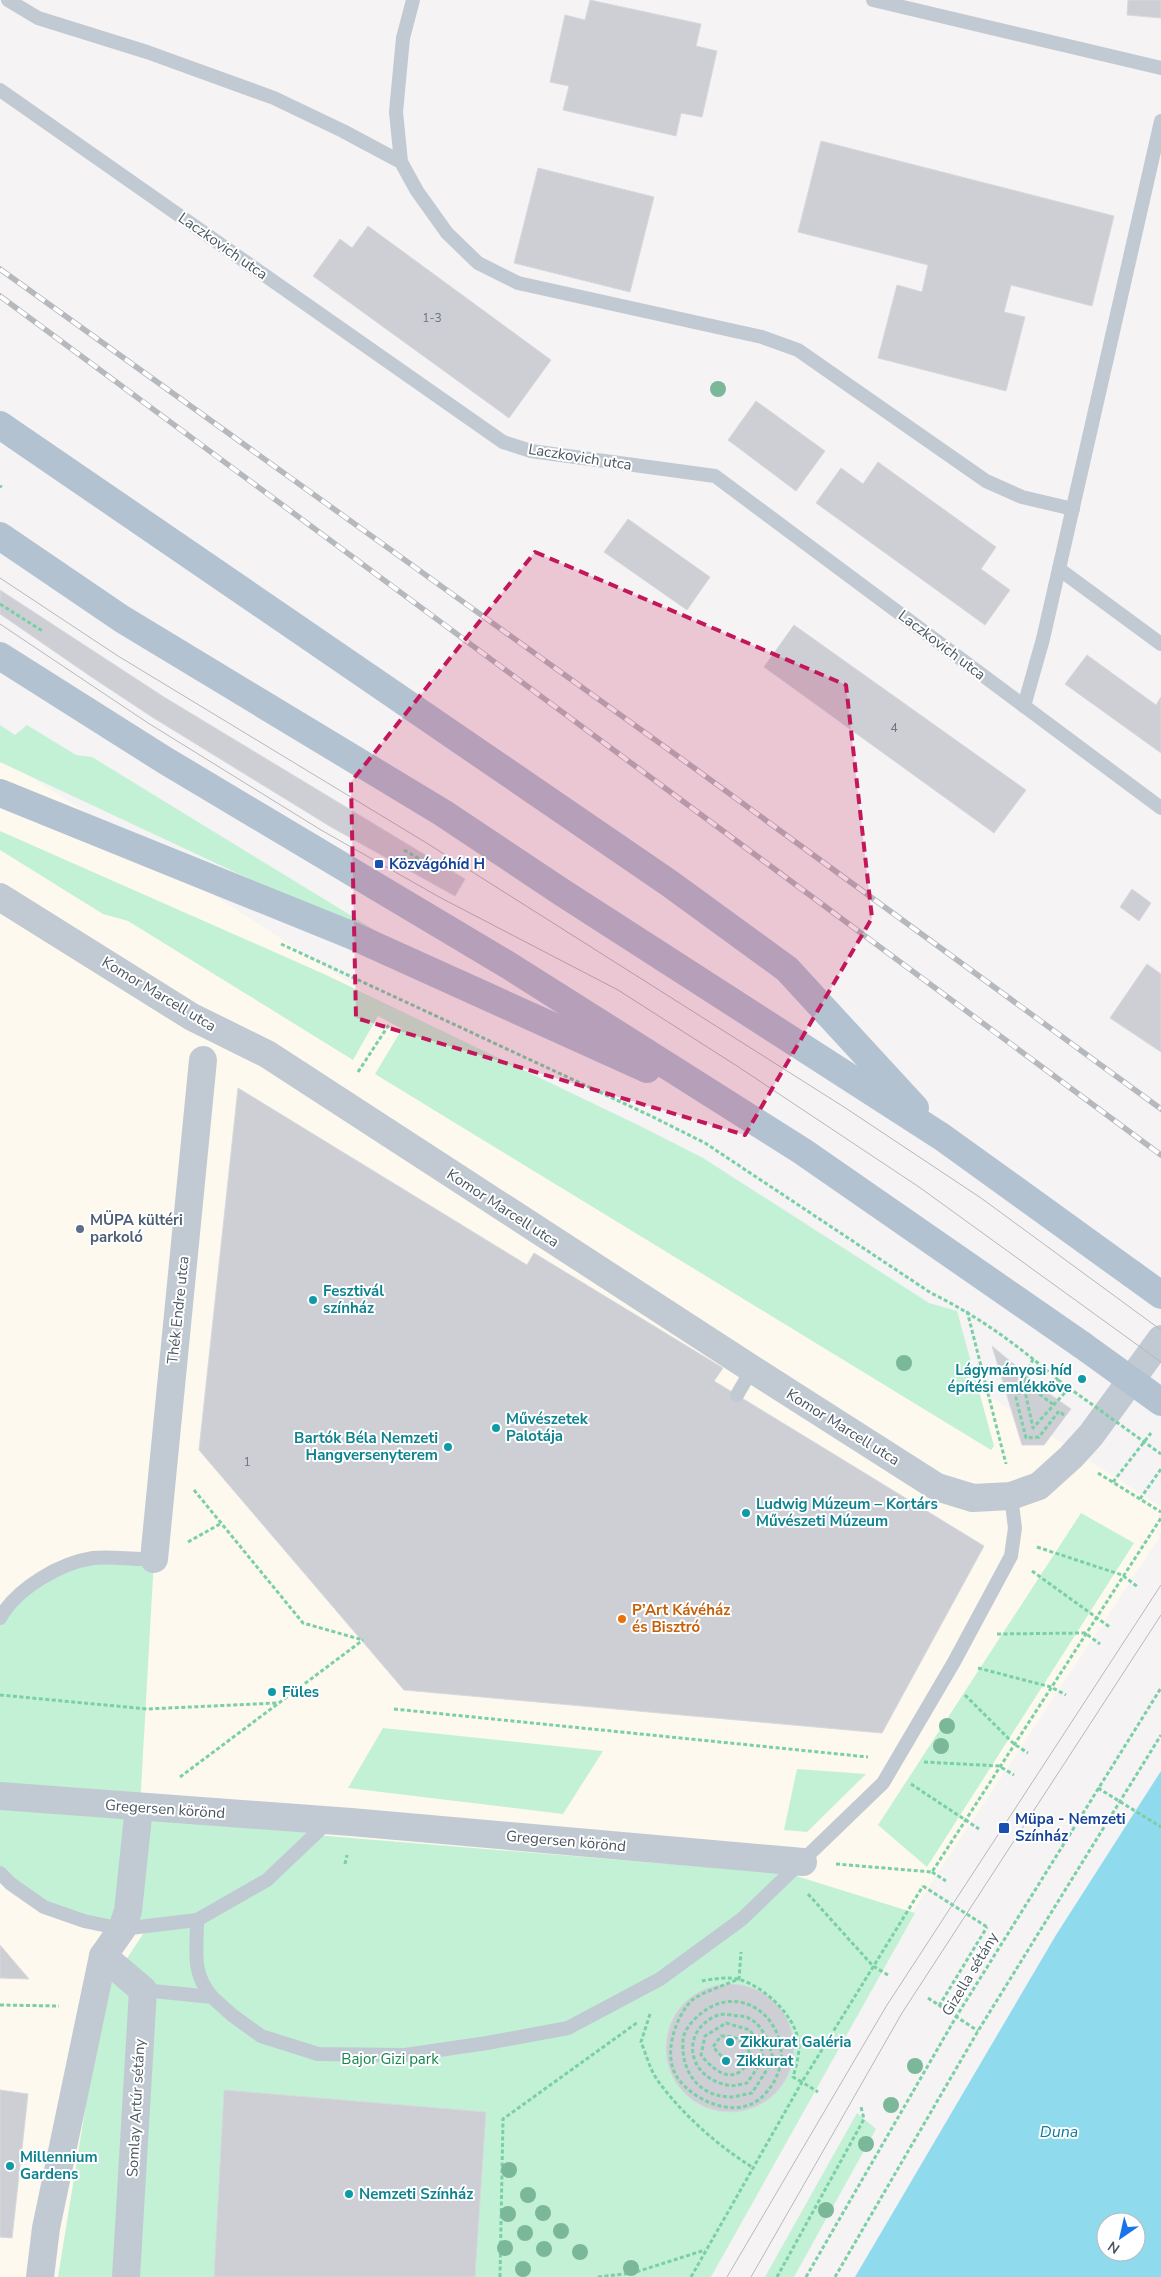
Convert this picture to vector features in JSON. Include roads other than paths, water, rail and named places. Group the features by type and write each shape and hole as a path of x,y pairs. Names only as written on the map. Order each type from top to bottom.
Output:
{"main road":[{"path":"0,425 669,883 786,969 942,1138"},
{"path":"0,536 122,619 443,813 942,1138 1161,1295"},
{"path":"0,656 166,761 508,964 802,1151 1082,1345 1158,1415"},
{"path":"0,793 351,934 655,1073 802,1151"}],"street":[{"name":"Komor Marcell utca","path":"0,897 192,1017 267,1054 937,1487 973,1498 1011,1496 1039,1486 1071,1457 1091,1435 1161,1339"},
{"name":"Thék Endre utca","path":"149,1559 164,1452 203,1060"},
{"name":"Gregersen körönd","path":"0,1796 330,1820 796,1868"},
{"path":"40,2277 46,2228 103,1956 122,1929 128,1910 139,1807"},
{"path":"103,1956 143,1990"},
{"name":"Somlay Artúr sétány","path":"126,2277 143,1990"}],"lane":[{"path":"8,0 38,18 147,52 274,98 343,131 401,162"},
{"path":"413,0 403,38 396,112 401,162 417,192 447,233 478,263 518,283 762,337 798,350 986,481 1022,498 1073,509"},
{"path":"873,0 1161,68"},
{"name":"Laczkovich utca","path":"0,90 503,442 531,451 715,476 1161,808"},
{"path":"1024,706 1043,639 1161,121"},
{"path":"1059,569 1161,644"},
{"path":"736,1395 752,1369"},
{"path":"197,1920 197,1973 202,1984 212,1997 232,2015 261,2036 318,2054 405,2055 487,2043 568,2028 660,1979 742,1919 883,1783 954,1662 1011,1556 1016,1528 1011,1496"},
{"path":"1,1616 30,1585 59,1569 93,1558 149,1559"},
{"path":"0,1873 11,1884 44,1907 84,1921 122,1929 197,1920 267,1880 330,1820"},
{"path":"143,1990 212,1997"}],"water":[{"name":"Duna","path":"1161,1771 1161,2277 855,2277 1056,1935"}],"tram line":[{"path":"0,578 118,656 425,842 844,1107 981,1198 1161,1330"},
{"path":"0,624 148,723 321,830 441,898 618,990 737,1066 919,1187 1161,1362"},
{"path":"727,2277 887,2005 1161,1585"},
{"path":"751,2277 902,2013 1161,1615"}],"railway":[{"path":"0,269 697,770 1161,1109"},
{"path":"0,296 1161,1155"}],"place":[{"name":"Közvágóhíd H","path":"379,864"},
{"name":"MÜPA kültéri parkoló","path":"80,1229"},
{"name":"Fesztivál színház","path":"313,1300"},
{"name":"Lágymányosi híd építési emlékköve","path":"1082,1379"},
{"name":"Művészetek Palotája","path":"496,1428"},
{"name":"Bartók Béla Nemzeti Hangversenyterem","path":"448,1447"},
{"name":"Ludwig Múzeum – Kortárs Művészeti Múzeum","path":"746,1513"},
{"name":"P’Art Kávéház és Bisztró","path":"622,1619"},
{"name":"Füles","path":"272,1692"},
{"name":"Müpa - Nemzeti Színház","path":"1004,1828"},
{"name":"Zikkurat Galéria","path":"730,2042"},
{"name":"Zikkurat","path":"726,2061"},
{"name":"Millennium Gardens","path":"10,2166"},
{"name":"Nemzeti Színház","path":"349,2194"}],"park label":[{"name":"Bajor Gizi park","path":"390,2059"}]}
